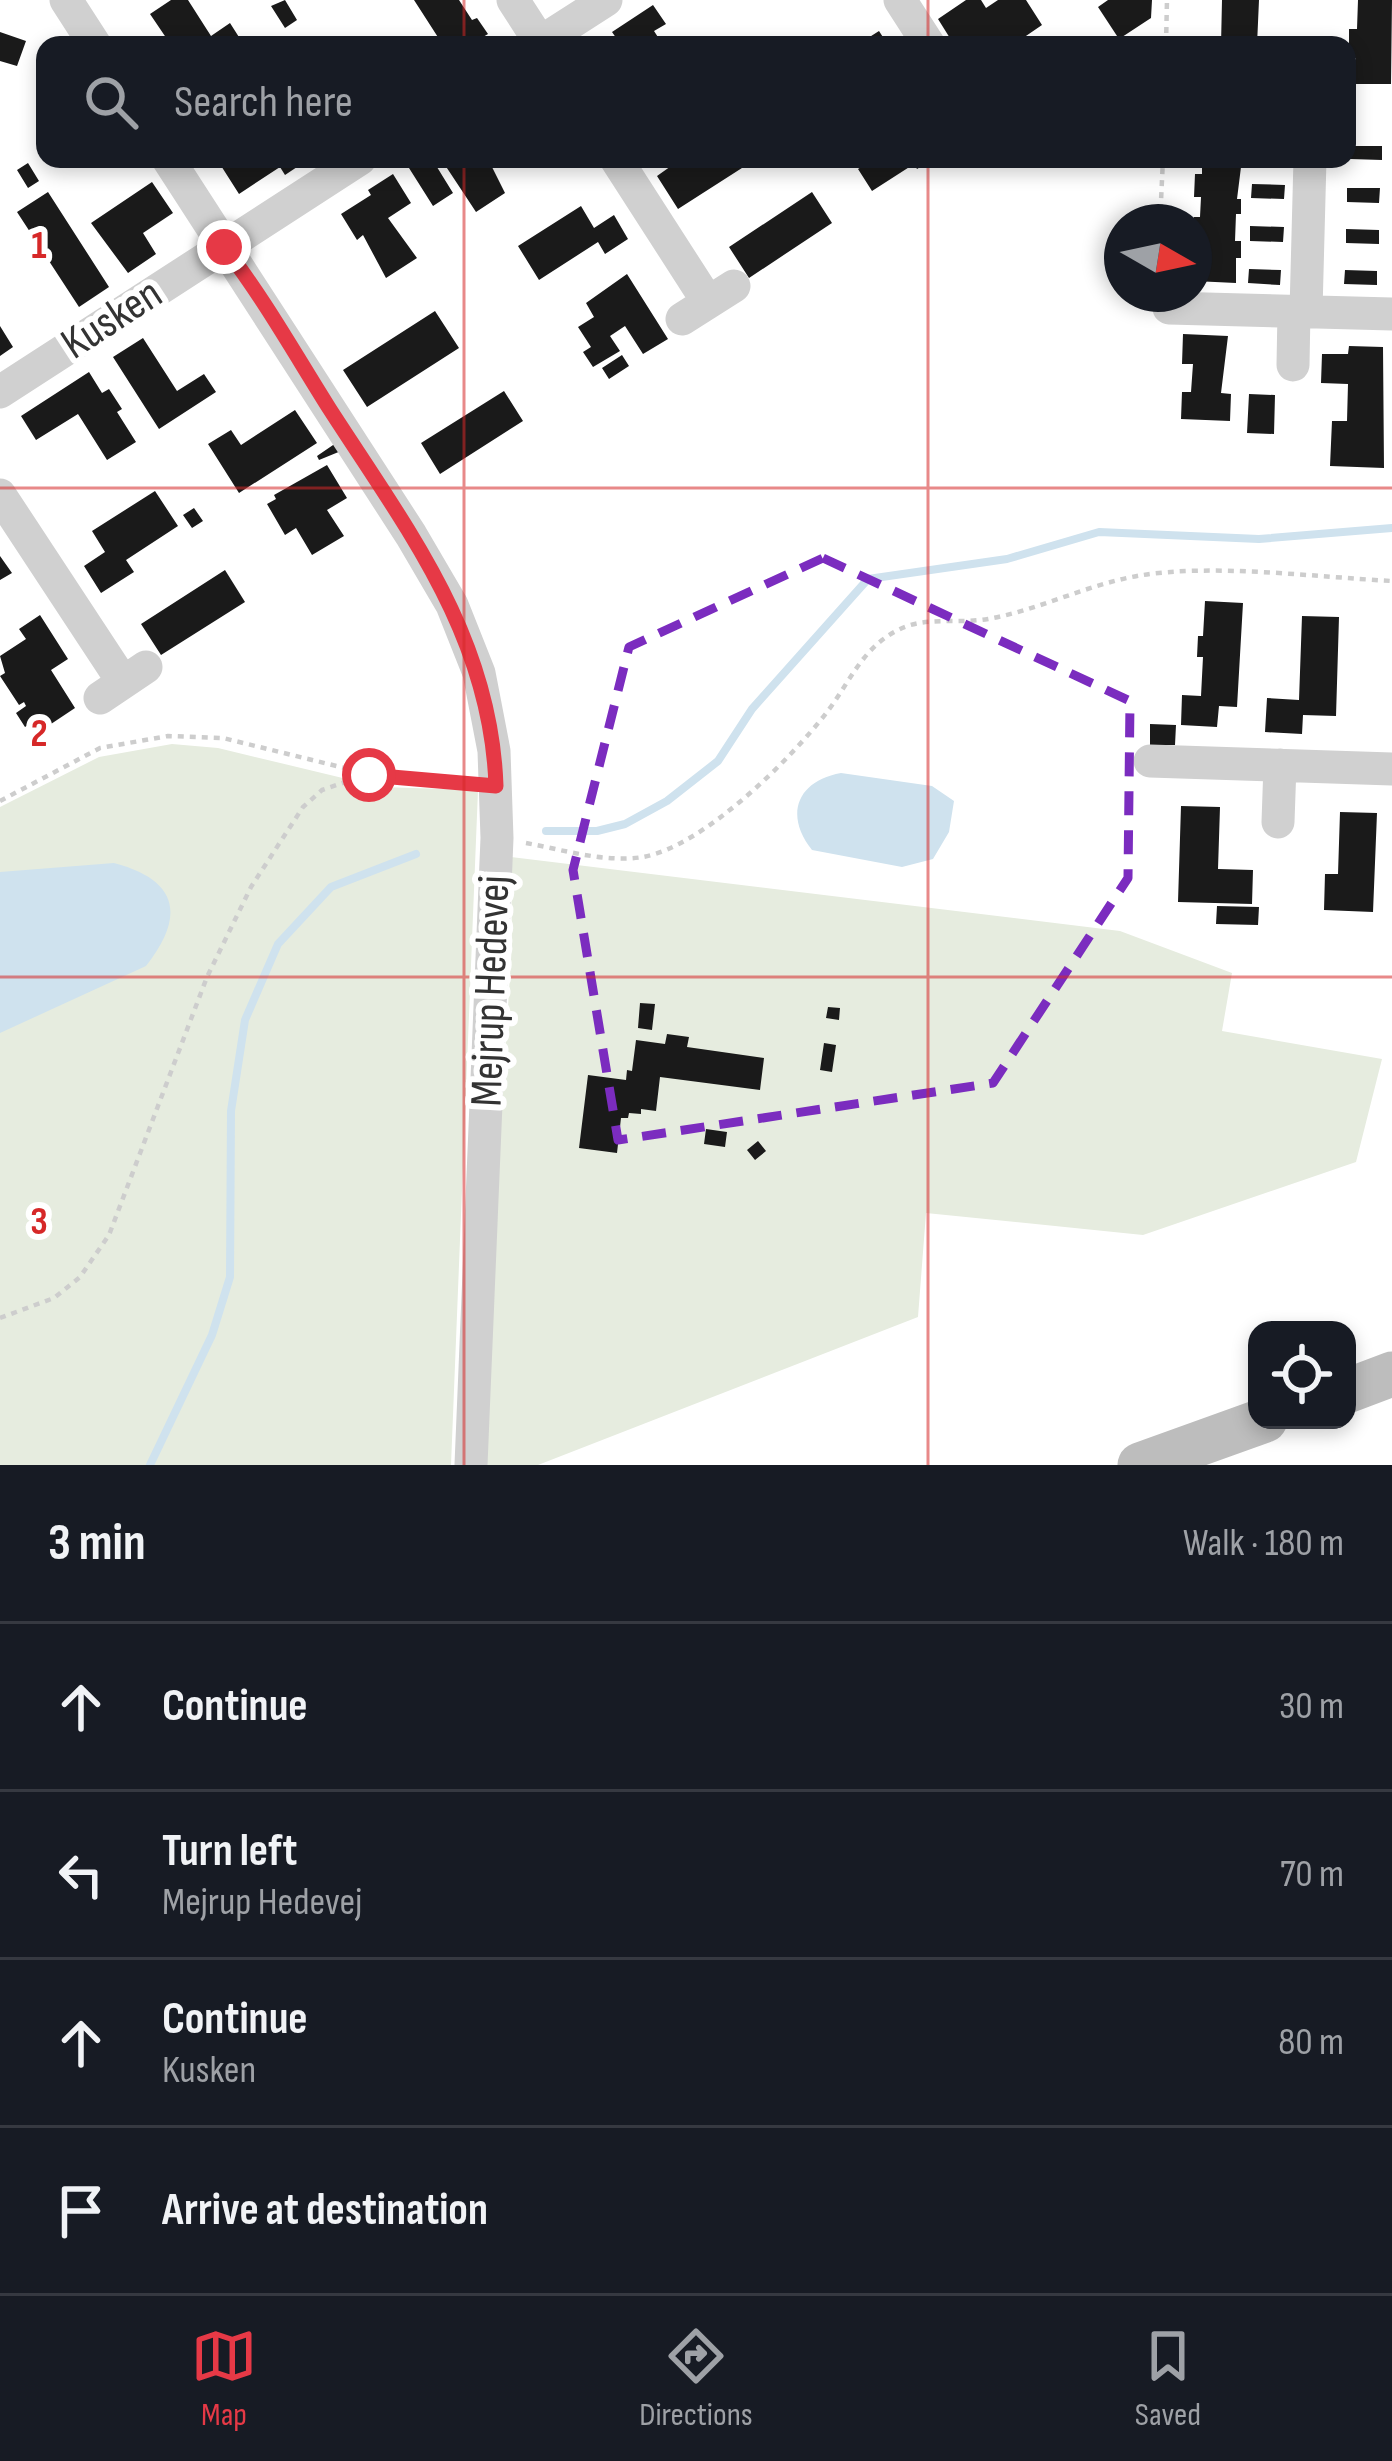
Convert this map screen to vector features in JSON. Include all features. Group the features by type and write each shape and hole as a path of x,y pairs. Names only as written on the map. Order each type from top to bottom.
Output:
{"street":[{"path":"67,0 89,36"},
{"path":"513,0 535,36"},
{"path":"552,36 606,0"},
{"path":"900,0 923,36"},
{"path":"174,168 224,247"},
{"name":"Kusken","path":"0,392 346,168"},
{"path":"622,168 708,302"},
{"path":"1293,365 1309,168"},
{"name":"Mejrup Hedevej","path":"224,247 411,535 452,605 479,673 494,751 497,838 471,1465"},
{"path":"1212,309 1392,314"},
{"path":"0,495 123,682"},
{"path":"1150,761 1392,769"},
{"path":"1278,822 1280,765"},
{"path":"1356,1387 1392,1375"},
{"path":"1140,1465 1248,1426"}],"path":[{"path":"1166,36 1167,0"},
{"path":"1161,204 1162,168"},
{"path":"497,838 610,859 647,856 691,836 745,798 795,752 854,669 879,641 903,627 985,620 1133,576 1179,571 1392,580"},
{"path":"0,801 100,748 168,736 223,738 369,775 496,786"},
{"path":"0,1318 54,1298 80,1277 100,1249 207,977 251,887 303,807 322,790 369,775"}],"highlighted area":[{"path":"823,558 1130,701 1128,878 993,1083 618,1140 573,870 629,647"}],"shaded area":[{"path":"172,744 218,748 380,787 478,790 451,1465 0,1465 0,807 99,757"},
{"path":"511,857 1120,931 1232,973 1222,1031 1382,1059 1356,1162 1143,1235 926,1213 918,1317 538,1465 479,1465 512,944"}],"water":[{"path":"841,773 932,786 954,801 949,832 933,859 902,867 812,850 799,824 800,801 814,783"},
{"path":"114,863 152,879 163,890 170,915 159,948 146,966 0,1033 0,872"}],"building":[{"path":"171,0 188,0 211,36 165,36 150,14"},
{"path":"285,0 297,20 285,28 271,6"},
{"path":"414,0 459,0 488,34 485,36 437,36"},
{"path":"966,0 981,0 986,8 998,0 1026,0 1042,25 1026,36 949,36 938,19"},
{"path":"1108,0 1152,0 1151,18 1124,36 1117,36 1098,7"},
{"path":"1222,0 1259,0 1257,36 1221,36"},
{"path":"1358,0 1392,0 1391,84 1356,84 1356,36 1349,36 1349,29 1357,29"},
{"path":"653,5 666,24 654,31 657,36 615,36 612,32"},
{"path":"230,23 238,36 211,36"},
{"path":"0,32 26,41 17,66 0,61"},
{"path":"1356,146 1382,146 1382,160 1356,159"},
{"path":"28,163 39,181 28,188 17,170"},
{"path":"222,168 278,168 239,194"},
{"path":"409,168 438,168 453,193 433,206"},
{"path":"447,168 492,168 505,193 476,212"},
{"path":"668,168 742,168 678,209 657,176"},
{"path":"860,168 908,168 872,191"},
{"path":"1202,168 1241,168 1237,199 1241,199 1241,214 1236,214 1235,241 1241,241 1241,258 1236,258 1236,283 1212,282 1212,204 1201,204 1201,197 1194,197 1195,174 1202,174"},
{"path":"393,174 411,203 388,218 417,258 386,278 363,235 357,240 341,214"},
{"path":"152,182 173,213 143,233 156,254 128,273 91,223"},
{"path":"1252,184 1285,185 1284,199 1251,198"},
{"path":"1347,188 1380,188 1379,203 1347,202"},
{"path":"48,192 109,287 79,307 17,212"},
{"path":"812,192 832,223 749,278 729,247"},
{"path":"581,206 594,228 614,215 628,239 605,254 598,242 539,280 518,246"},
{"path":"1250,226 1284,227 1283,242 1250,241"},
{"path":"1346,229 1379,230 1379,244 1346,243"},
{"path":"1249,269 1281,270 1280,285 1248,283"},
{"path":"1345,270 1377,271 1377,285 1344,284"},
{"path":"627,274 668,339 643,354 625,326 610,336 620,351 593,367 583,352 591,347 578,327 594,317 586,303"},
{"path":"435,311 459,348 367,407 343,370"},
{"path":"0,326 13,347 0,356"},
{"path":"1183,334 1228,336 1221,393 1231,394 1230,421 1181,419 1182,392 1191,392 1193,364 1182,364"},
{"path":"143,338 177,391 204,374 216,392 159,429 113,357"},
{"path":"1349,346 1383,347 1384,468 1330,466 1332,421 1347,421 1348,384 1321,383 1322,354 1348,354"},
{"path":"622,355 629,366 609,379 602,368"},
{"path":"89,372 102,393 109,389 136,442 107,460 78,414 36,440 21,416"},
{"path":"504,391 523,421 440,474 421,443"},
{"path":"1249,394 1275,395 1274,434 1247,433"},
{"path":"295,410 317,443 239,493 208,444 231,430 241,445"},
{"path":"336,443 341,451 319,460 317,456"},
{"path":"327,465 347,498 327,510 344,536 312,555 296,528 285,535 267,504 276,499 274,495"},
{"path":"155,491 178,526 126,560 134,572 101,593 84,566 105,552 92,531"},
{"path":"194,508 203,521 192,528 183,515"},
{"path":"0,556 12,573 0,580"},
{"path":"225,570 245,602 161,655 141,624"},
{"path":"1205,601 1243,603 1237,707 1219,706 1217,727 1181,725 1182,695 1201,696 1203,657 1197,657"},
{"path":"40,615 68,659 51,670 75,708 42,730 36,720 25,727 16,713 26,706 24,702 19,705 0,676 5,673 0,656 26,639 19,629"},
{"path":"1302,616 1339,617 1336,716 1303,715 1302,734 1265,732 1267,698 1299,700"},
{"path":"1150,724 1176,725 1175,745 1150,745"},
{"path":"1181,806 1220,807 1218,869 1253,870 1252,904 1178,902"},
{"path":"1340,812 1377,813 1373,912 1324,910 1325,874 1338,874"},
{"path":"1217,906 1259,907 1258,925 1216,924"},
{"path":"640,1003 655,1004 652,1030 638,1028"},
{"path":"828,1007 840,1008 839,1020 826,1018"},
{"path":"667,1034 689,1037 687,1047 764,1058 760,1090 660,1077 656,1111 641,1109 641,1114 621,1118 617,1153 579,1148 588,1075 626,1080 627,1070 632,1071 636,1040 665,1044"},
{"path":"824,1043 836,1045 832,1072 820,1070"},
{"path":"706,1129 727,1132 725,1147 704,1144"},
{"path":"758,1141 766,1151 755,1160 747,1150"}],"waterway":[{"path":"546,831 597,831 625,824 667,801 718,761 752,709 868,579 1007,559 1099,532 1259,539 1392,528"},
{"path":"150,1465 212,1335 230,1277 231,1111 245,1020 278,944 331,887 416,854"}],"route":[{"path":"224,247 411,535 452,605 479,673 496,786 369,775"}]}
